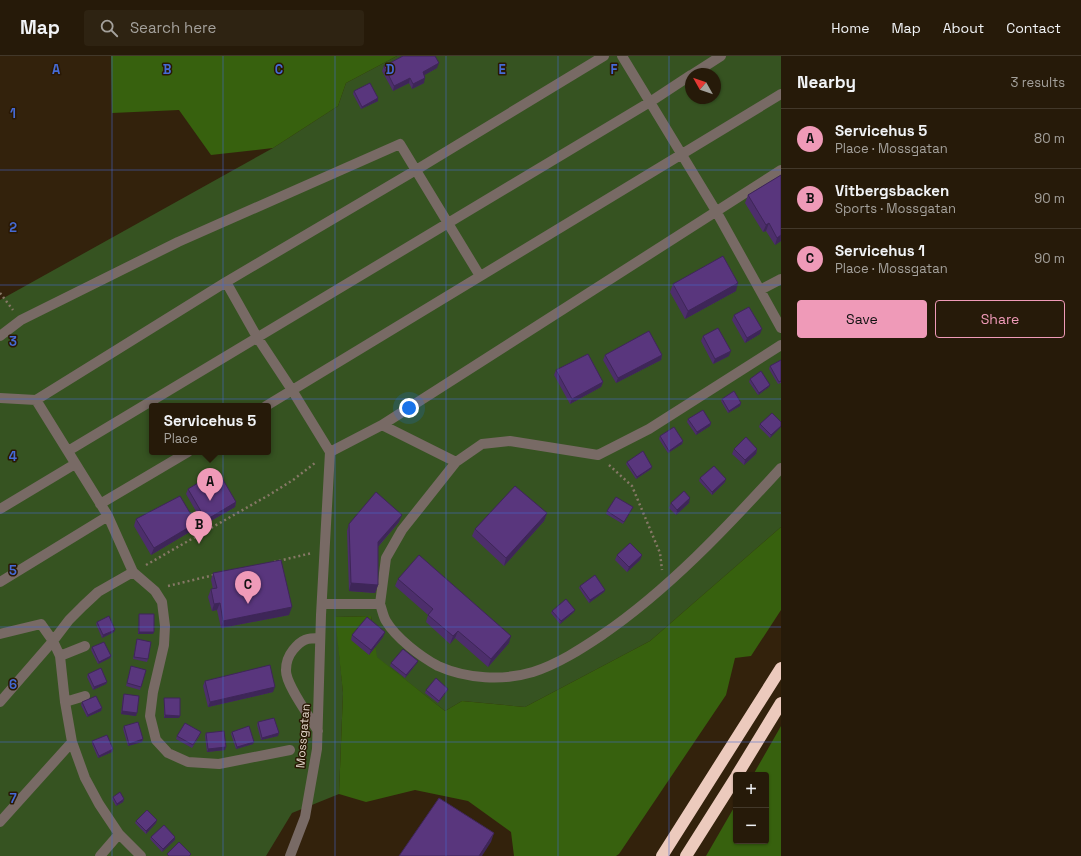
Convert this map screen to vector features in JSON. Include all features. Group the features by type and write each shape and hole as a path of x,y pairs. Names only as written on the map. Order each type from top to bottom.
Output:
{"highway":[{"path":"662,856 781,668"},
{"path":"739,772 781,703"},
{"path":"686,856 733,782"}],"street":[{"path":"0,398 36,400 226,282 416,170 604,56"},
{"path":"622,56 716,211 781,328"},
{"path":"703,68 721,56"},
{"path":"68,451 650,102 685,80"},
{"path":"271,403 781,94"},
{"path":"0,336 21,320 178,242 400,144 480,276"},
{"path":"226,282 257,337 330,452 382,425 781,170"},
{"path":"760,290 781,279"},
{"path":"781,345 649,429 598,455 510,441 482,444 456,462 402,530 386,558 380,604 386,621 405,642 427,660 450,671 481,677 502,677 533,672 560,661 623,621 663,588 754,498 781,468"},
{"path":"36,400 108,516 133,572 155,591 162,602 165,626 164,645 153,692 150,716 156,740 168,753 188,762 219,764 290,750"},
{"path":"382,425 456,462"},
{"name":"Mossgatan","path":"290,856 305,817 314,770 318,730 320,638 330,452"},
{"path":"100,504 183,455"},
{"path":"0,508 76,464"},
{"path":"0,582 108,516"},
{"path":"0,702 53,641 69,620 98,592 133,572"},
{"path":"323,604 380,604"},
{"path":"0,634 41,624 53,641 60,656 65,702 72,742 85,778 99,804 119,834 141,856"},
{"path":"318,730 290,686 285,671 289,655 298,643 308,638 320,638"},
{"path":"60,656 85,646"},
{"path":"65,702 85,696"},
{"path":"0,822 72,742"},
{"path":"100,856 119,834"}],"path":[{"path":"0,293 21,320"},
{"path":"133,572 287,484 330,452"},
{"path":"598,455 632,486 660,553 663,588"},
{"path":"271,562 325,550"},
{"path":"155,591 179,583 218,574"}],"green space":[{"path":"111,56 397,56 346,83 338,106 273,148 211,155 179,110 112,113"},
{"path":"397,56 781,56 781,527 650,641 525,707 462,701 445,711 376,657 371,616 336,617 343,693 339,794 292,813 266,856 0,856 0,300 273,148 338,106 346,83"},
{"path":"781,527 781,610 751,656 735,658 726,695 619,854 616,856 514,856 511,832 468,801 415,790 366,802 339,794 343,693 335,617 371,616 377,657 445,711 462,701 525,707 650,641"},
{"path":"781,726 781,856 706,856 733,809 733,844 769,844 769,772 755,772"}],"building":[{"path":"403,56 435,56 439,63 423,72 425,78 413,84 410,78 394,86 384,66"},
{"path":"370,83 378,98 362,107 354,91"},
{"path":"781,175 781,235 777,238 769,223 766,225 748,195"},
{"path":"723,256 738,283 688,311 673,284"},
{"path":"749,307 762,329 747,338 734,315"},
{"path":"718,328 731,351 715,359 703,336"},
{"path":"649,331 662,355 618,378 605,355"},
{"path":"588,354 603,382 572,399 556,370"},
{"path":"781,360 781,381 779,382 770,366"},
{"path":"761,371 770,385 759,393 750,379"},
{"path":"734,391 741,403 729,411 722,399"},
{"path":"703,410 711,423 697,432 688,419"},
{"path":"772,413 781,422 781,426 771,435 760,424"},
{"path":"674,427 683,441 669,451 660,436"},
{"path":"746,437 757,449 745,460 734,449"},
{"path":"643,451 652,467 637,477 627,462"},
{"path":"714,466 726,479 712,492 700,478"},
{"path":"218,471 236,502 206,520 188,489"},
{"path":"515,486 547,513 506,558 475,529"},
{"path":"684,491 690,498 677,510 671,503"},
{"path":"376,492 402,515 378,542 378,585 351,583 349,524"},
{"path":"180,496 196,523 154,548 136,519"},
{"path":"616,497 633,507 624,522 607,511"},
{"path":"630,543 642,555 629,567 617,555"},
{"path":"419,555 511,636 491,659 458,631 453,636 428,615 433,609 398,579"},
{"path":"281,560 292,607 223,621 220,603 214,604 211,589 217,588 213,573"},
{"path":"595,575 605,590 590,600 580,586"},
{"path":"566,599 575,610 561,621 552,611"},
{"path":"139,614 154,614 154,632 139,632"},
{"path":"109,616 115,630 103,635 97,622"},
{"path":"367,617 385,632 371,650 352,635"},
{"path":"137,639 151,642 148,659 134,657"},
{"path":"104,642 111,656 99,662 92,647"},
{"path":"403,649 418,661 406,675 391,663"},
{"path":"270,665 275,687 210,702 205,681"},
{"path":"131,666 146,670 141,687 127,683"},
{"path":"101,668 107,682 94,687 88,674"},
{"path":"436,678 448,689 439,701 426,690"},
{"path":"124,694 139,696 137,713 122,711"},
{"path":"96,696 102,708 88,715 82,702"},
{"path":"164,698 180,698 180,716 165,715"},
{"path":"274,718 279,733 262,738 258,722"},
{"path":"138,722 143,739 129,744 124,726"},
{"path":"185,723 201,732 193,745 177,736"},
{"path":"249,726 254,742 237,747 232,732"},
{"path":"224,731 226,747 208,749 206,733"},
{"path":"107,735 113,749 99,756 92,741"},
{"path":"120,792 124,799 117,804 113,797"},
{"path":"439,798 494,833 479,856 399,856"},
{"path":"147,810 157,820 146,831 136,821"},
{"path":"164,825 175,837 163,849 151,837"},
{"path":"179,842 191,854 189,856 169,856 167,854"}],"place":[{"name":"Servicehus 5","path":"210,501"},
{"name":"Vitbergsbacken","path":"199,544"},
{"name":"Servicehus 1","path":"248,604"}]}
